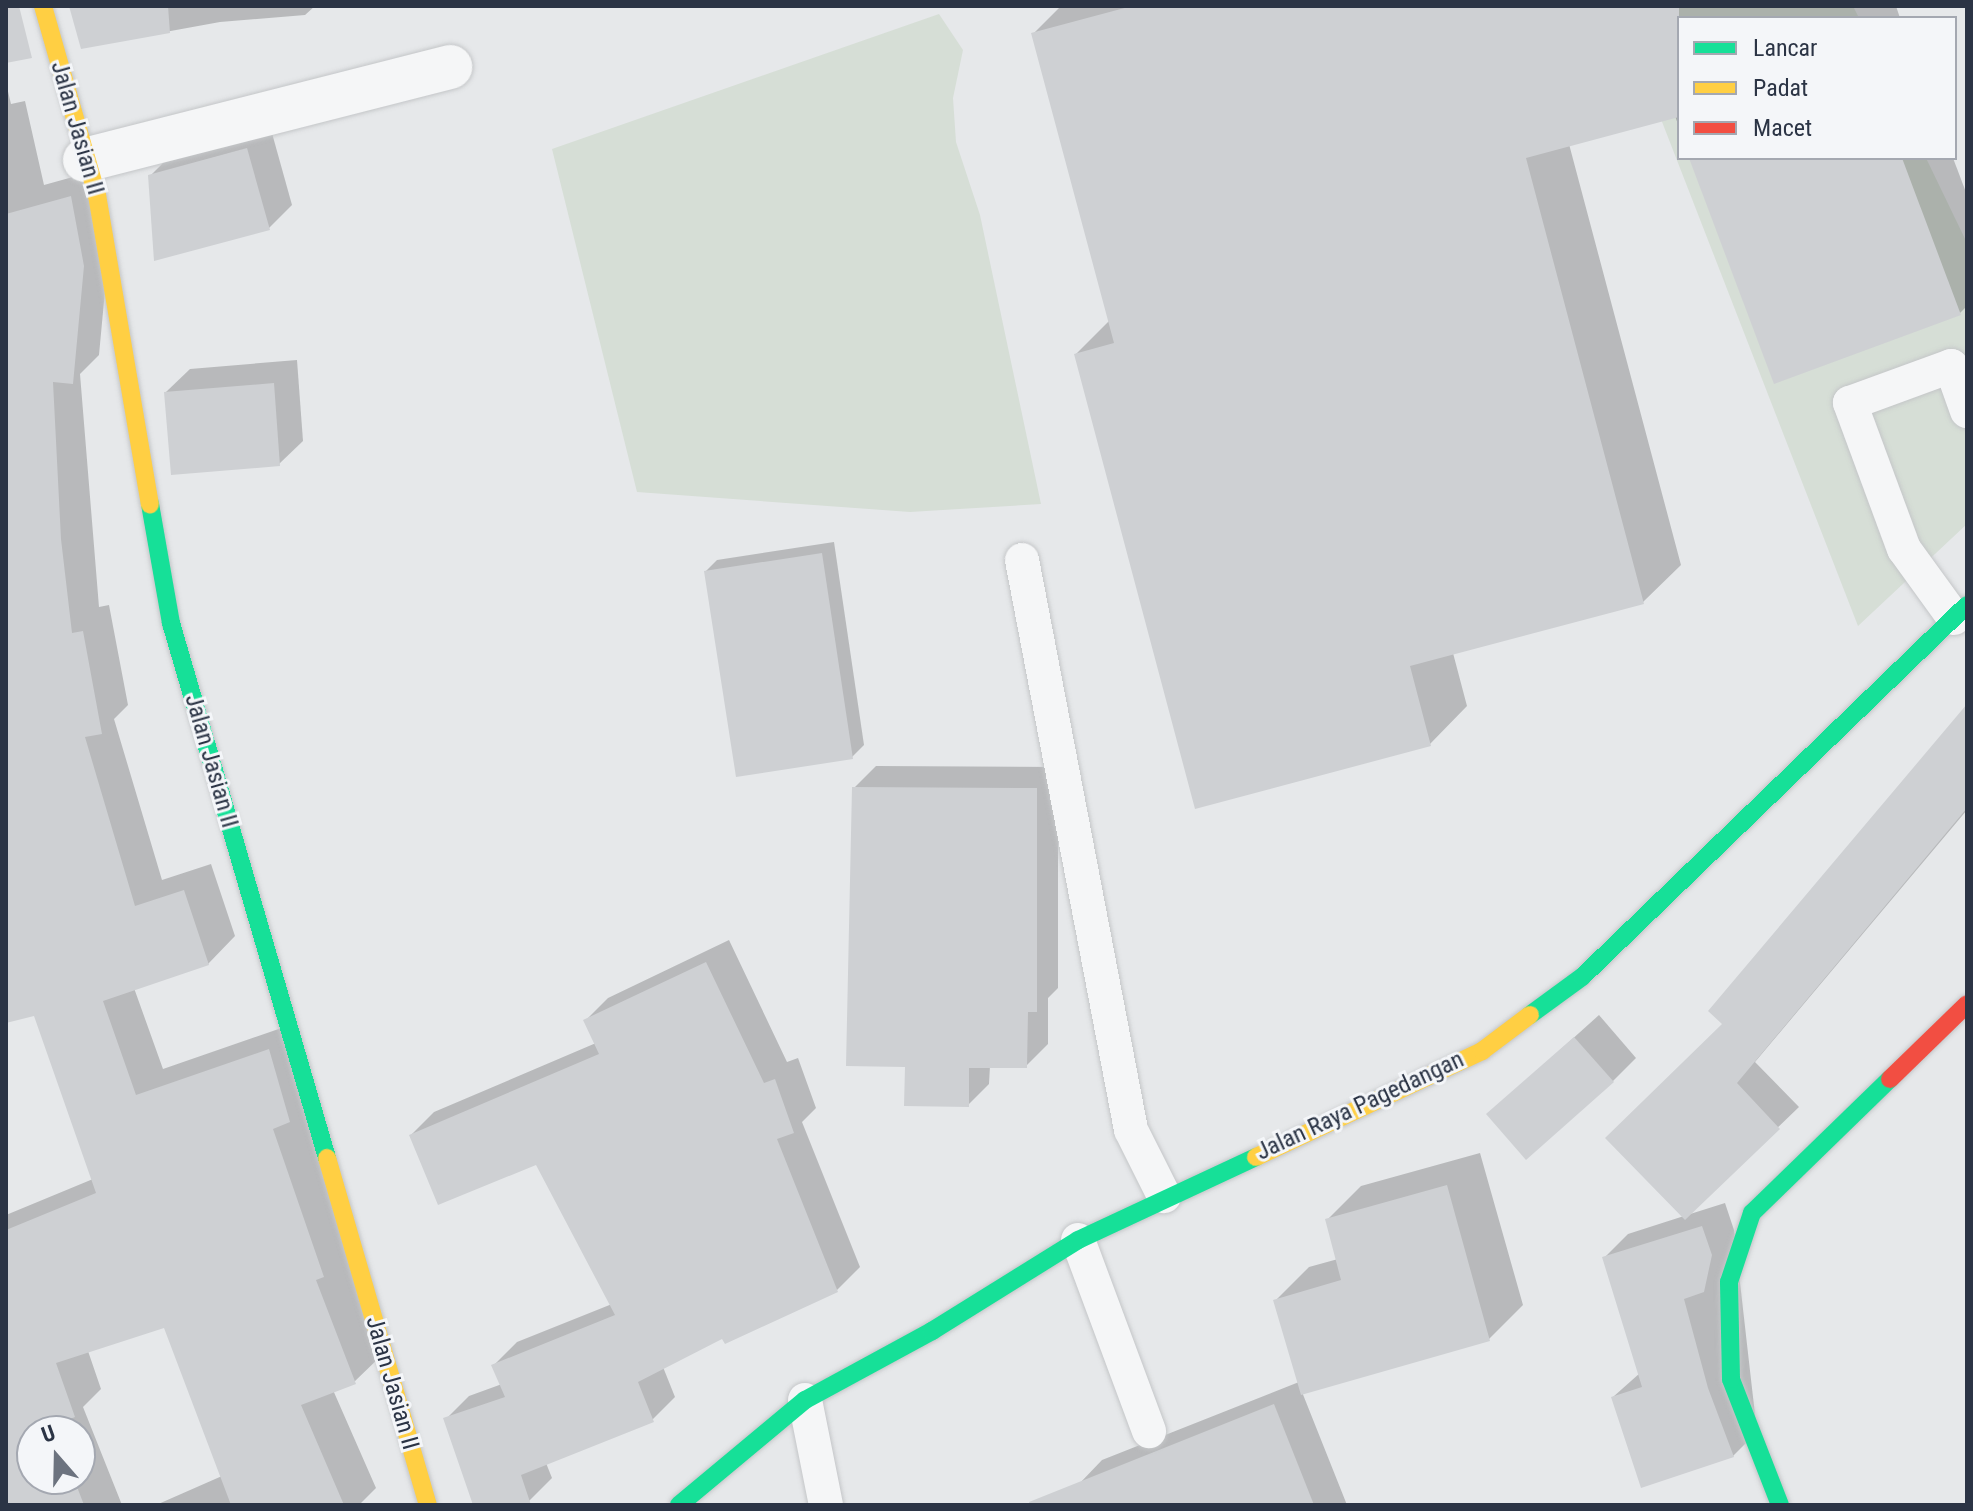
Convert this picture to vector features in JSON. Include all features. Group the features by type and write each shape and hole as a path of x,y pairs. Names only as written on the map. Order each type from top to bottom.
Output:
{"street":[{"name":"Jalan Jasian II","path":"43,6 97,195 171,623 428,1505"},
{"path":"85,160 450,67"},
{"name":"Jalan Raya Pagedangan","path":"679,1505 805,1400 932,1331 1078,1240 1164,1196 1482,1051 1582,977 1961,611"},
{"path":"1780,1505 1731,1379 1729,1282 1752,1213 1967,1004"}],"lane":[{"path":"1961,611 1904,549 1850,403 1951,366 1967,411"},
{"path":"1022,560 1131,1130 1164,1196"},
{"path":"1078,1240 1149,1431"},
{"path":"805,1400 826,1505"}],"shaded area":[{"path":"1617,6 1853,6 1858,16 1677,16 1677,160 1927,160 1967,243 1967,524 1858,626"},
{"path":"939,14 963,50 953,98 956,142 980,215 1041,504 910,512 637,492 552,149"}],"building":[{"path":"6,6 19,6 32,58 6,63"},
{"path":"69,6 168,6 170,33 81,49"},
{"path":"1132,6 1679,6 1677,118 1526,158 1644,604 1410,666 1431,746 1195,809 1074,354 1114,343 1031,33"},
{"path":"247,148 270,230 154,261 148,175"},
{"path":"1690,160 1903,160 1961,315 1774,384"},
{"path":"71,196 84,266 73,384 53,382 61,539 72,633 83,631 102,734 85,737 135,906 184,890 209,965 103,1001 136,1095 269,1049 290,1122 273,1129 324,1277 316,1280 356,1384 301,1405 344,1505 231,1505 164,1328 56,1363 74,1415 16,1415 16,1495 80,1495 84,1505 6,1505 6,1230 96,1193 34,1016 6,1023 6,214"},
{"path":"274,383 280,466 171,475 164,392"},
{"path":"822,553 853,759 736,777 704,571"},
{"path":"1967,704 1967,808 1737,1083 1780,1129 1685,1220 1605,1138 1722,1024 1708,1011"},
{"path":"852,787 1037,788 1037,1012 1028,1012 1027,1068 969,1068 969,1107 904,1106 905,1067 846,1066"},
{"path":"706,962 764,1083 775,1079 794,1133 777,1139 838,1292 725,1344 722,1339 638,1382 654,1422 521,1475 531,1505 473,1505 443,1418 505,1397 491,1365 615,1315 536,1165 438,1205 409,1135 599,1054 583,1020"},
{"path":"1574,1037 1614,1082 1526,1160 1486,1114"},
{"path":"1447,1185 1490,1341 1301,1395 1273,1300 1341,1280 1325,1219"},
{"path":"1702,1226 1712,1255 1704,1292 1684,1299 1708,1388 1734,1457 1641,1488 1611,1397 1642,1387 1602,1257"},
{"path":"1274,1404 1314,1505 1030,1505 1029,1502"}],"traffic: fast":[{"path":"150,504 171,623 327,1158"},
{"path":"1530,1015 1582,977 1967,605"},
{"path":"1780,1505 1731,1379 1729,1282 1752,1213 1890,1079"},
{"path":"679,1505 805,1400 932,1331 1078,1240 1256,1157"}],"traffic: slow":[{"path":"43,6 97,195 150,504"},
{"path":"1256,1157 1482,1051 1530,1015"},
{"path":"327,1158 428,1505"}],"traffic: jam":[{"path":"1890,1079 1967,1004"}]}
